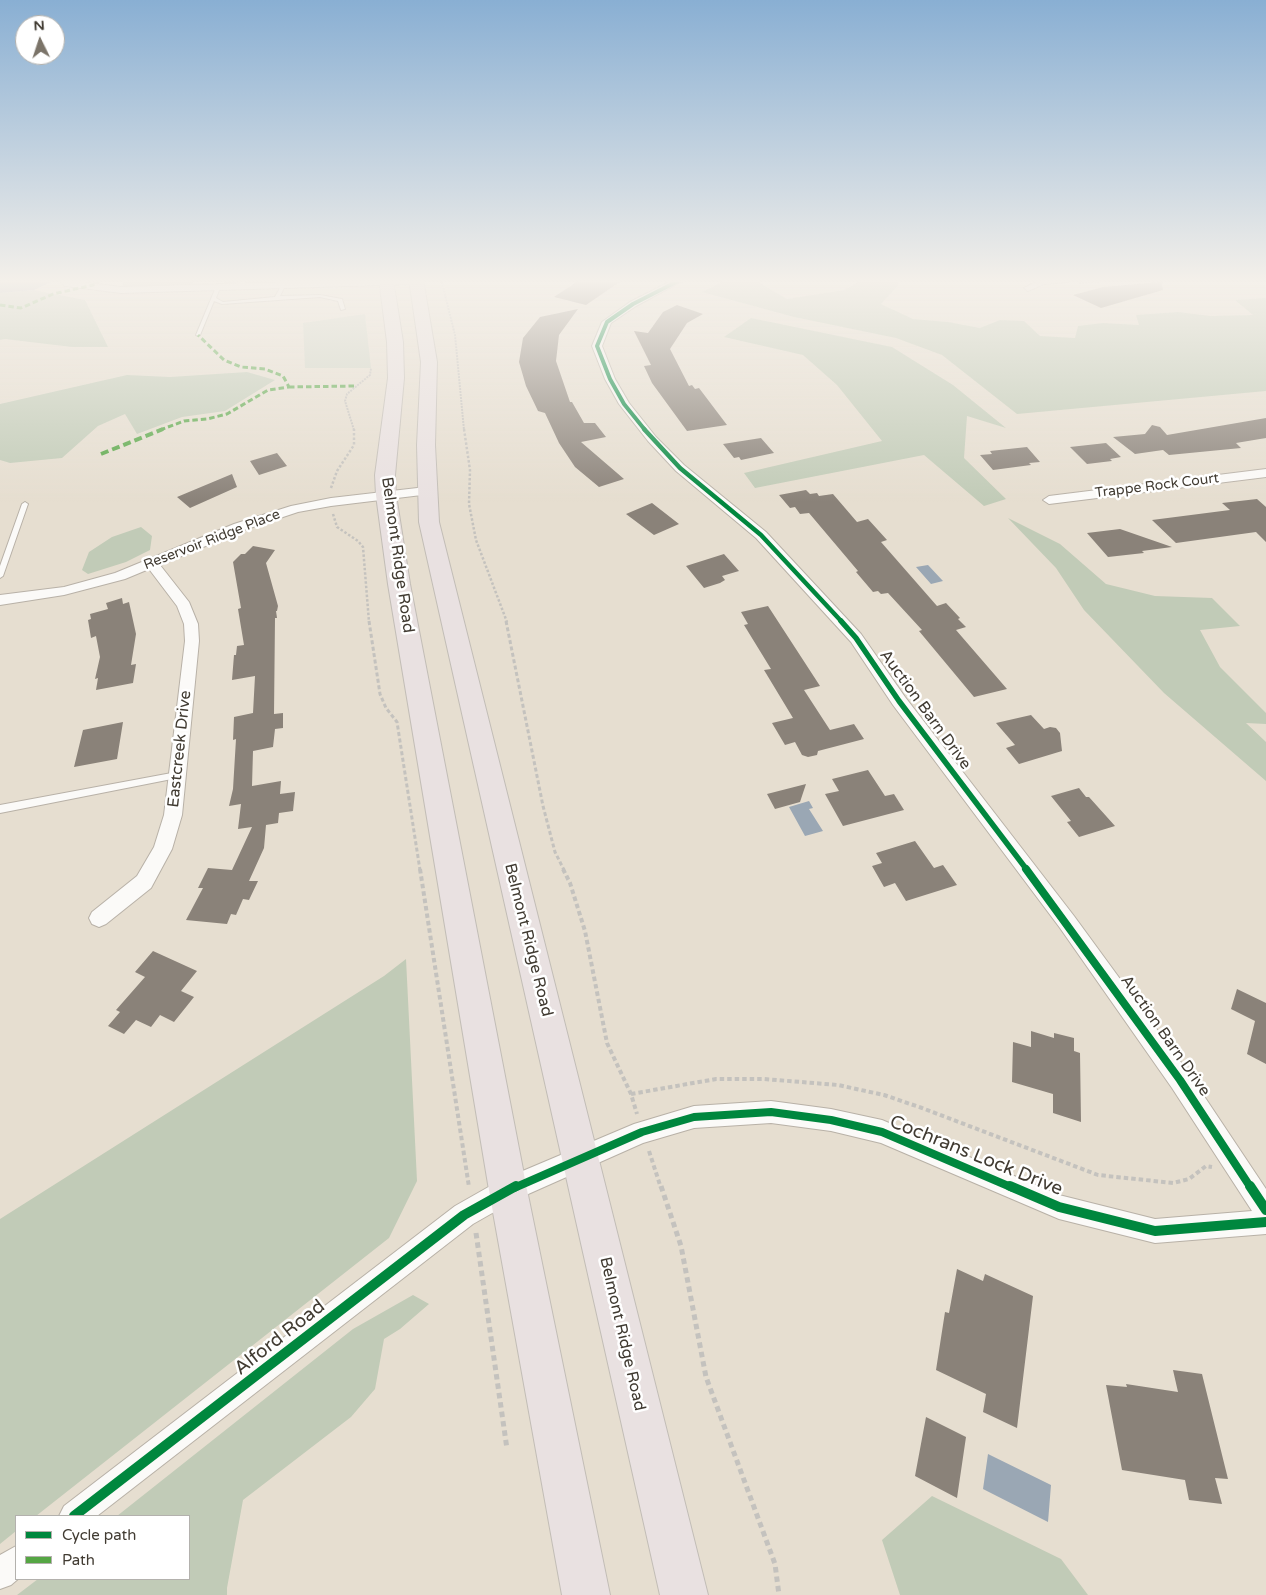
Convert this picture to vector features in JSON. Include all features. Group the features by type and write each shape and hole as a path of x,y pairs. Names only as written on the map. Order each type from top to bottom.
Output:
{"main road":[{"name":"Belmont Ridge Road","path":"395,353 396,378 385,475 386,496 399,584 508,1190 586,1595"},
{"name":"Belmont Ridge Road","path":"426,353 429,362 426,491 428,522 684,1595"}],"street":[{"name":"Auction Barn Drive","path":"600,353 610,379 624,404 652,439 680,468 761,535 856,638 899,701 1067,922 1180,1080 1266,1210"},
{"name":"Trappe Rock Court","path":"1049,500 1266,473"},
{"name":"Reservoir Ridge Place","path":"0,600 93,584 152,564 268,516 332,502 426,491"},
{"name":"Eastcreek Drive","path":"99,918 144,882 163,849 173,815 192,641 190,624 184,605 152,564"},
{"name":"Cochrans Lock Drive","path":"508,1190 642,1132 694,1117 771,1112 821,1119 882,1132 1059,1207 1154,1231 1266,1222"},
{"name":"Alford Road","path":"75,1515 472,1210 508,1190"},
{"path":"0,1574 15,1562"}],"lane":[{"path":"0,576 25,504"},
{"path":"0,809 177,775"}],"path":[{"path":"456,353 463,425 470,470 469,504 476,540 508,626 543,806 554,852 570,883 585,931 607,1043 630,1094 681,1246 706,1377 775,1564 779,1595"},
{"path":"370,368 370,375 347,394 346,401 355,433 354,445 332,481 333,520 337,527 358,541 365,556 371,644 380,694 386,708 397,722 507,1449"},
{"path":"630,1094 716,1079 764,1079 838,1085 884,1095 922,1108 1098,1175 1173,1183 1189,1179 1206,1166 1219,1168 1237,1167"}],"green space":[{"path":"304,353 369,353 371,368 305,368"},
{"path":"796,353 902,353 953,385 1006,428 967,416 964,458 1006,499 984,506 924,455 755,488 744,473 882,441 837,385 803,355"},
{"path":"938,353 1266,353 1266,391 1017,414"},
{"path":"247,372 275,380 225,411 182,417 137,434 125,414 98,426 62,458 10,463 0,460 0,404 127,375 170,377"},
{"path":"1008,518 1060,544 1106,584 1155,596 1212,598 1240,626 1200,630 1220,667 1266,713 1266,724 1246,723 1266,742 1266,781 1164,693 1084,610 1056,568"},
{"path":"141,527 152,536 150,550 126,562 88,574 82,570 89,552 112,537"},
{"path":"406,959 417,1181 389,1238 37,1515 15,1515 15,1532 0,1544 0,1219 384,976"},
{"path":"413,1295 429,1304 400,1329 384,1339 375,1389 351,1417 243,1500 227,1595 17,1595 37,1580 190,1580 190,1515 118,1515 353,1329"},
{"path":"932,1496 1061,1559 1088,1595 900,1595 882,1540"}],"water":[{"path":"928,565 943,581 931,584 916,567"},
{"path":"809,801 813,808 809,809 823,831 805,836 789,807"},
{"path":"988,1454 1051,1485 1048,1522 983,1489"}],"building":[{"path":"520,353 557,353 556,361 570,402 572,402 584,423 595,423 606,437 581,442 624,479 599,487 575,467 559,443 545,413 538,411 526,386 519,362"},
{"path":"645,353 672,353 689,386 692,385 695,389 699,388 727,425 687,431 652,383 644,366 651,365"},
{"path":"1266,418 1266,438 1236,443 1241,448 1169,455 1163,450 1135,454 1113,437 1145,434 1152,425 1160,427 1167,435"},
{"path":"761,438 774,453 741,460 739,457 734,458 723,444"},
{"path":"1106,443 1121,457 1110,459 1112,461 1087,464 1070,447"},
{"path":"1027,447 1040,462 993,470 980,455 992,454 990,451"},
{"path":"277,453 287,466 259,475 250,461"},
{"path":"232,474 237,487 190,508 177,497"},
{"path":"806,490 810,494 817,493 819,496 833,494 857,522 868,519 887,540 881,542 937,606 946,603 960,618 958,619 966,627 956,630 1007,689 974,697 919,631 922,630 888,593 873,592 856,572 858,571 809,513 800,514 795,507 790,508 779,495"},
{"path":"1257,499 1266,507 1266,542 1256,532 1176,543 1152,520 1230,510 1222,503"},
{"path":"652,503 679,524 654,535 626,514"},
{"path":"1120,529 1172,547 1142,551 1144,553 1108,557 1087,533"},
{"path":"253,546 275,550 266,563 278,606 276,611 277,618 275,618 274,714 283,713 283,728 275,729 273,747 253,751 252,786 281,781 280,794 295,792 293,811 279,813 278,823 266,825 264,848 249,881 258,881 249,900 243,899 236,915 231,914 227,924 186,920 203,888 198,888 208,868 232,870 252,827 238,829 241,804 229,806 233,789 236,739 233,740 234,717 253,713 255,676 232,680 234,655 236,655 237,646 244,645 238,609 241,608 233,562"},
{"path":"724,554 739,571 722,576 725,580 720,583 704,588 686,566"},
{"path":"122,598 123,604 129,602 136,634 131,665 136,664 133,683 96,690 98,678 95,679 100,657 96,636 91,638 88,620 91,619 90,614 108,609 106,603"},
{"path":"768,606 820,686 804,690 830,730 854,724 864,739 818,751 817,755 808,757 802,755 795,742 785,745 772,723 793,718 764,670 771,669 744,625 748,624 741,612"},
{"path":"1031,715 1044,729 1056,728 1060,733 1062,751 1019,764 1006,748 1015,745 996,723"},
{"path":"123,722 117,759 74,767 83,730"},
{"path":"868,770 885,796 894,794 904,810 843,826 825,794 839,791 832,779"},
{"path":"806,784 800,802 775,809 767,794"},
{"path":"1079,788 1115,826 1079,837 1067,822 1071,821 1051,796"},
{"path":"915,841 934,868 943,865 957,885 906,901 895,883 884,887 872,866 882,863 876,853"},
{"path":"153,951 197,971 181,991 194,997 174,1022 160,1015 151,1027 136,1020 124,1034 108,1026 120,1012 116,1010 145,977 135,972"},
{"path":"1237,989 1266,1003 1266,1064 1247,1054 1255,1021 1231,1009"},
{"path":"1031,1031 1054,1038 1054,1033 1074,1038 1074,1051 1080,1053 1081,1122 1053,1113 1053,1094 1012,1082 1013,1042 1031,1047"},
{"path":"957,1269 983,1281 985,1274 1033,1296 1017,1428 983,1412 986,1394 936,1370 945,1312 949,1313"},
{"path":"1173,1370 1202,1374 1228,1479 1215,1478 1222,1504 1189,1500 1185,1480 1122,1470 1106,1385 1127,1387 1126,1384 1178,1392"},
{"path":"926,1417 966,1437 957,1498 915,1476"}],"marked path":[{"path":"101,454 134,439 184,421 207,419 227,414 268,390 289,387 283,376 265,369 241,367 224,360 217,353"},
{"path":"289,387 356,386"}],"cycle path":[{"path":"600,353 610,379 624,404 652,439 680,468 761,535 856,638 899,701 1067,922 1180,1080 1266,1210"},
{"path":"75,1515 464,1215 508,1190 642,1132 694,1117 771,1112 831,1120 882,1132 1059,1207 1155,1231 1266,1222"}]}
